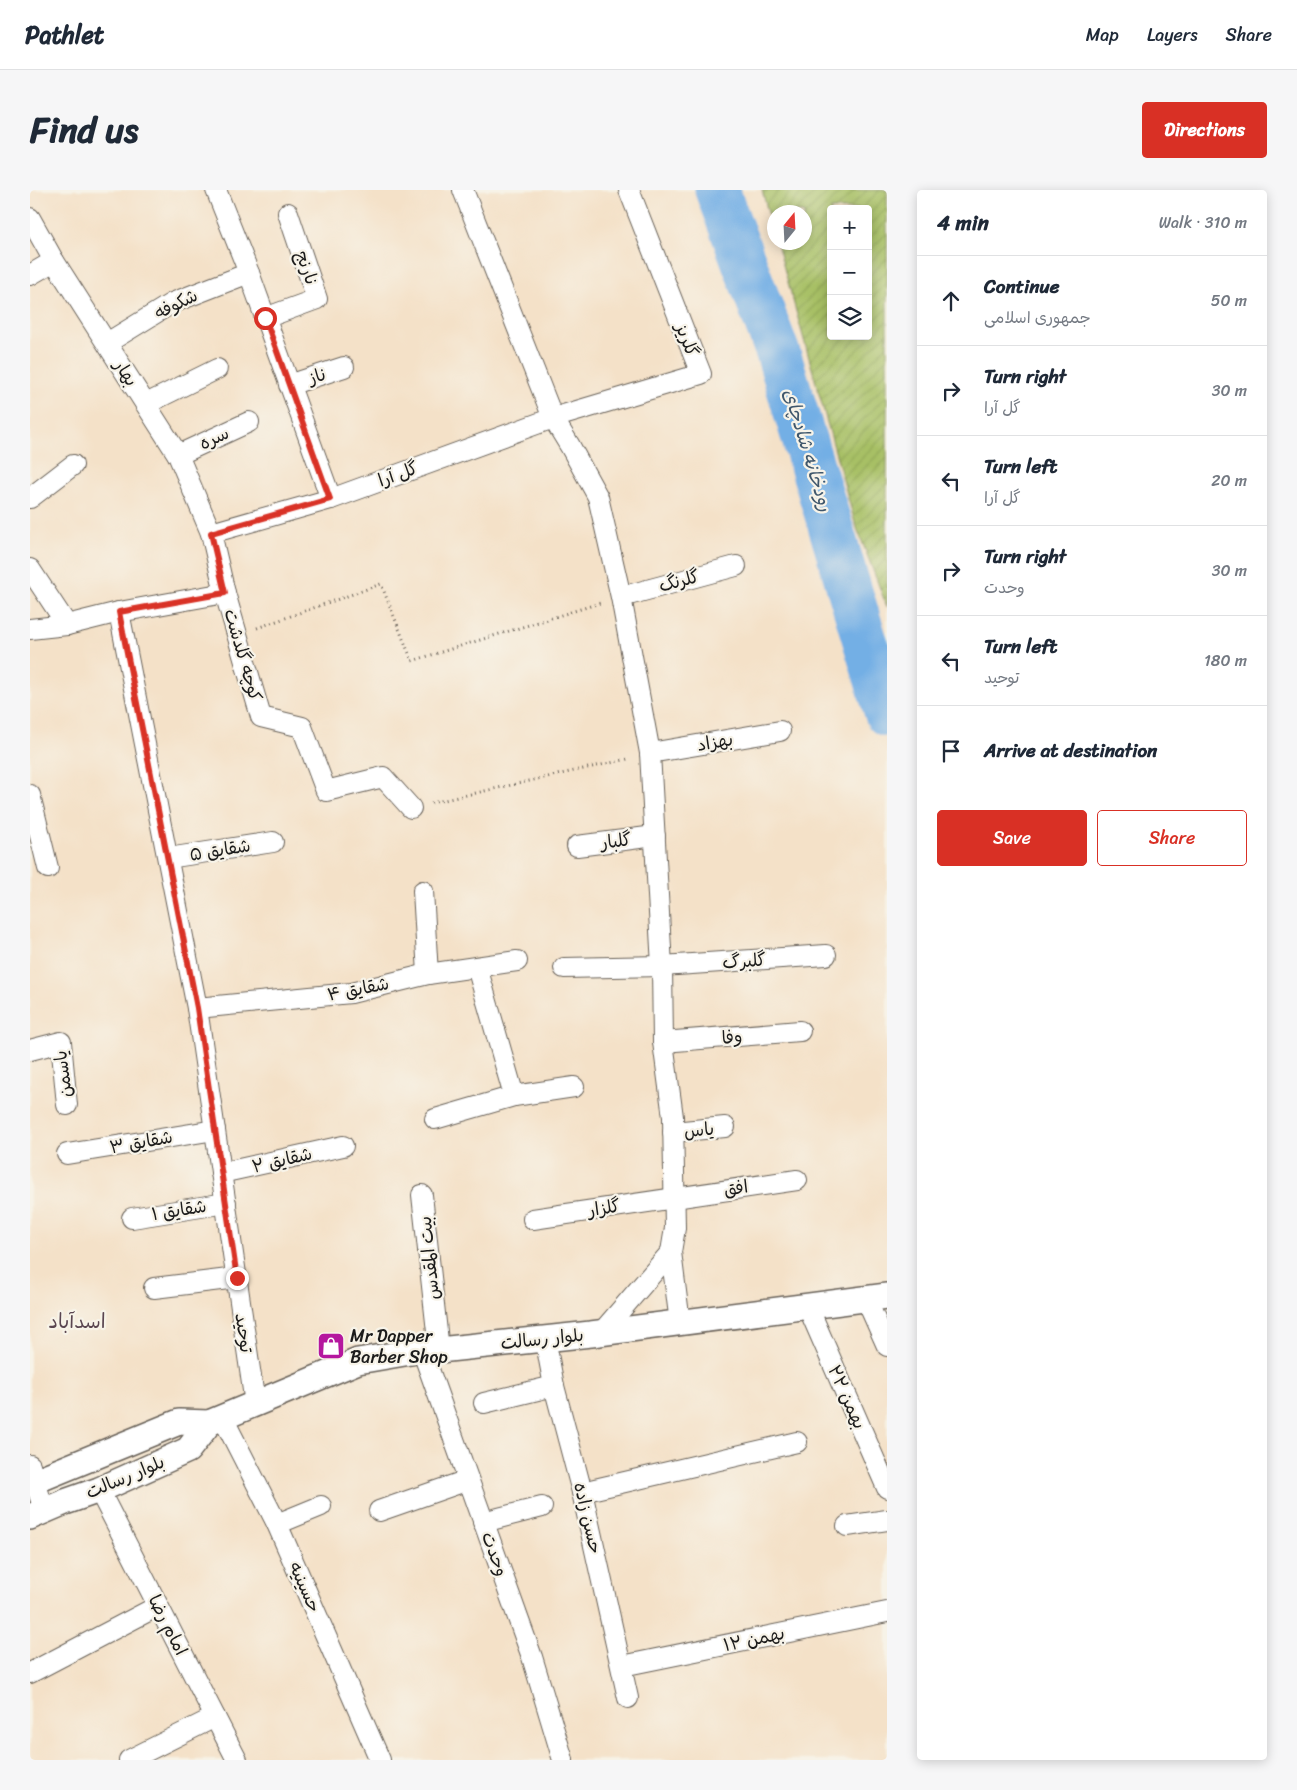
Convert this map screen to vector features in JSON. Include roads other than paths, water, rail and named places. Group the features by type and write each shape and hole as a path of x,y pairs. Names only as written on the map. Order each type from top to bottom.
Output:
{"street":[{"path":"464,190 553,418 598,498 621,596 650,754 662,966 663,1042 673,1117 675,1228 671,1252 680,1323"},
{"name":"گلریز","path":"553,418 701,374 629,190"},
{"path":"220,191 330,499"},
{"name":"نارنج","path":"265,318 317,298 288,213"},
{"name":"بهار","path":"30,218 54,261 178,454 211,533"},
{"path":"30,275 54,261"},
{"name":"شکوفه","path":"107,343 172,303 249,273"},
{"name":"ناز","path":"289,385 344,367"},
{"path":"146,404 217,369"},
{"name":"گل آرا","path":"211,533 330,499 553,418"},
{"name":"سره","path":"178,454 249,422"},
{"path":"30,498 73,465"},
{"path":"30,629 67,625 119,612 225,593 211,533"},
{"name":"گلرنگ","path":"621,596 736,566"},
{"path":"30,569 67,625"},
{"name":"کوچه گلدشت","path":"225,593 261,717 302,727 326,791 383,777 411,808"},
{"name":"توحید","path":"119,612 197,1008 255,1404"},
{"name":"بهزاد","path":"650,754 780,731"},
{"path":"30,795 48,868"},
{"name":"گلبار","path":"577,846 655,836"},
{"name":"شقایق ۵","path":"168,858 273,842"},
{"path":"423,891 428,974"},
{"name":"گلبرگ","path":"564,968 662,966 826,955"},
{"name":"شقایق ۴","path":"197,1008 351,993 428,974 517,961"},
{"path":"477,967 514,1096"},
{"name":"وفا","path":"663,1042 800,1031"},
{"name":"یاسمن","path":"30,1050 61,1042 67,1106"},
{"path":"435,1119 514,1096 574,1087"},
{"name":"یاس","path":"673,1132 725,1127"},
{"name":"شقایق ۳","path":"67,1154 215,1130"},
{"name":"شقایق ۲","path":"222,1173 343,1146"},
{"name":"افق","path":"674,1197 797,1180"},
{"name":"بیت المقدس","path":"422,1195 430,1350"},
{"name":"گلزار","path":"533,1219 674,1197"},
{"name":"شقایق ۱","path":"132,1218 226,1203"},
{"path":"600,1333 671,1252"},
{"path":"154,1288 237,1278"},
{"path":"876,1298 887,1346"},
{"name":"بلوار رسالت","path":"32,1476 179,1422 216,1420 358,1361 430,1350 600,1333 876,1298"},
{"name":"۲۲ بهمن","path":"808,1307 887,1488"},
{"name":"حسن زاده","path":"545,1338 554,1386 582,1492 628,1698"},
{"name":"وحدت","path":"430,1350 468,1480 532,1657 563,1760"},
{"path":"484,1403 554,1386"},
{"name":"بلوار رسالت","path":"37,1514 99,1490 188,1450 216,1420"},
{"name":"حسینیه","path":"216,1420 277,1524 379,1760"},
{"path":"582,1492 797,1442"},
{"path":"32,1476 37,1514"},
{"path":"379,1511 468,1480"},
{"name":"امام رضا","path":"99,1490 237,1760"},
{"path":"277,1524 321,1506"},
{"path":"483,1522 542,1507"},
{"path":"847,1526 887,1520"},
{"path":"30,1672 158,1606"},
{"name":"۱۲ بهمن","path":"622,1666 887,1612"},
{"path":"128,1760 215,1718"}],"waterway":[{"name":"رودخانه شادچای","path":"717,190 779,356 887,714"}],"place":[{"name":"Mr Dapper Barber Shop","path":"331,1346"}],"district":[{"name":"اسدآباد","path":"77,1321"}]}
